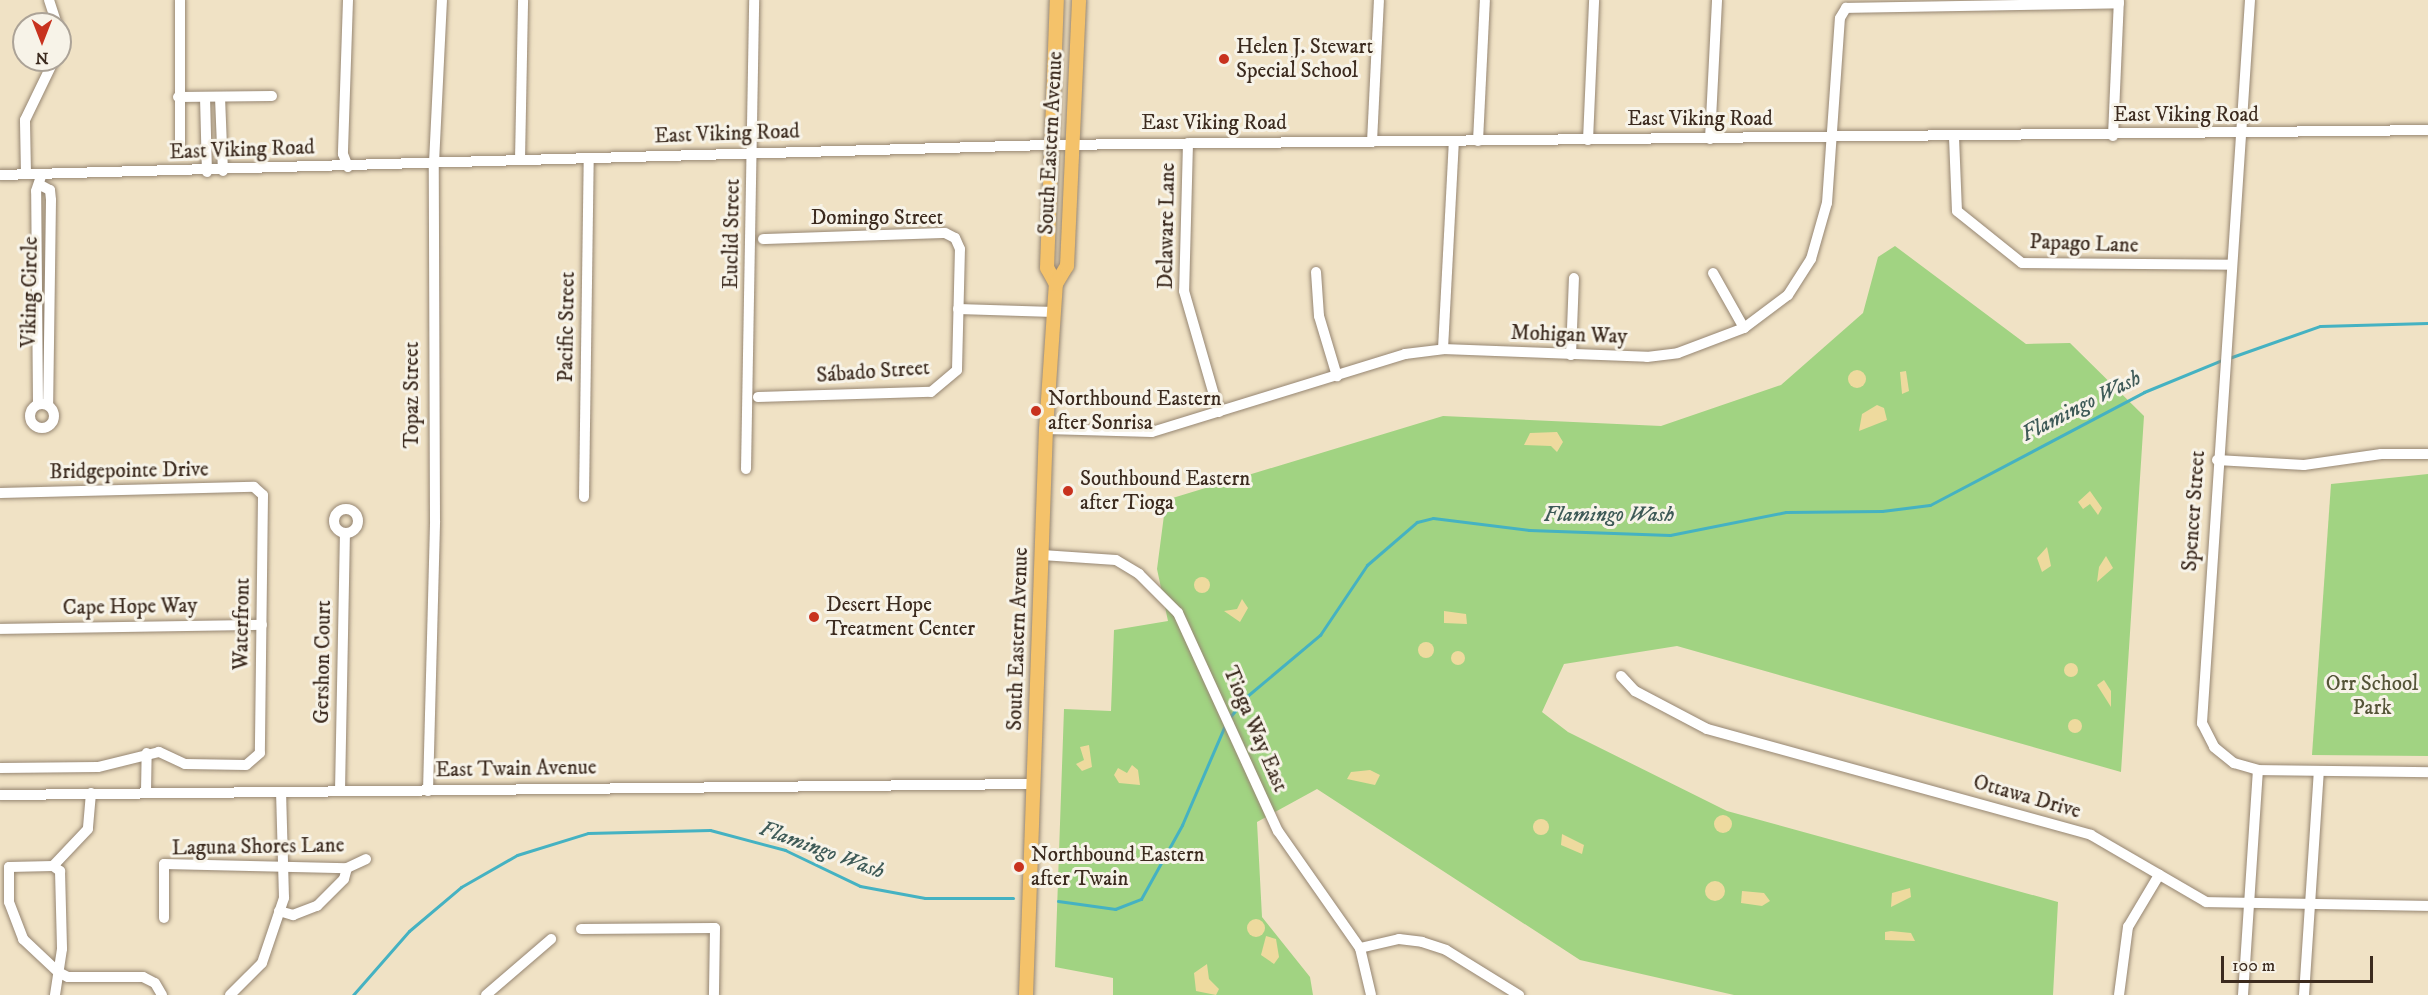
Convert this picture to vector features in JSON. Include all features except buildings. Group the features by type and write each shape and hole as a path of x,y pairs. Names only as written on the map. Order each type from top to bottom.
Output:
{"main road":[{"name":"South Eastern Avenue","path":"1056,284 1047,268 1057,0"},
{"name":"South Eastern Avenue","path":"1026,995 1046,429 1056,284 1067,267 1079,0"}],"street":[{"path":"180,0 178,97 180,150"},
{"path":"348,0 343,154 348,167"},
{"name":"Topaz Street","path":"428,791 435,521 434,163 442,0"},
{"path":"520,160 523,0"},
{"name":"Euclid Street","path":"746,469 753,153 753,0"},
{"path":"1372,142 1379,0"},
{"path":"1478,141 1485,0"},
{"path":"1588,140 1594,0"},
{"path":"1710,139 1717,0"},
{"name":"Spencer Street","path":"2250,0 2199,706 2214,747 2234,763 2258,770"},
{"path":"2113,136 2119,2"},
{"name":"Mohigan Way","path":"1046,429 1152,432 1405,354 1443,349 1571,355 1678,352 1744,328 1788,295 1810,259 1827,202 1840,18 1846,8 2119,2"},
{"path":"26,174 25,120 48,72"},
{"path":"178,97 272,96"},
{"path":"205,97 207,172"},
{"path":"220,97 223,171"},
{"name":"East Viking Road","path":"0,175 207,172 520,160 1073,144 2240,135 2428,130"},
{"name":"Papago Lane","path":"1954,137 1957,211 2022,263 2231,265"},
{"path":"1443,349 1454,141"},
{"name":"Delaware Lane","path":"1188,143 1184,291 1219,412"},
{"name":"Pacific Street","path":"584,496 590,158"},
{"name":"Viking Circle","path":"42,174 42,186 36,191 43,404"},
{"name":"Domingo Street","path":"763,239 945,233 956,238 960,249 958,309"},
{"path":"1316,272 1318,316 1337,376"},
{"path":"1713,273 1744,328"},
{"path":"1571,355 1574,278"},
{"path":"958,309 1054,312"},
{"name":"Sábado Street","path":"758,397 932,392 957,370 958,309"},
{"path":"2217,460 2304,465 2381,454 2428,454"},
{"name":"Bridgepointe Drive","path":"0,493 258,491"},
{"name":"Waterfront","path":"147,753 206,765 246,765 260,753 263,495 258,491"},
{"name":"Gershon Court","path":"340,791 345,534"},
{"name":"Tioga Way East","path":"1042,555 1101,557 1139,574 1178,613 1217,690 1278,831 1360,948 1371,995"},
{"name":"Cape Hope Way","path":"0,629 262,625"},
{"name":"Ottawa Drive","path":"1621,676 1635,691 1707,729 2091,835 2206,902 2249,906 2428,906"},
{"path":"0,768 98,767 147,753 146,792"},
{"path":"2243,995 2258,770 2428,772"},
{"path":"2304,995 2319,772"},
{"name":"East Twain Avenue","path":"0,795 1033,784"},
{"path":"230,995 262,963 285,889 281,792"},
{"path":"53,866 88,829 92,793"},
{"name":"Laguna Shores Lane","path":"164,918 164,864 283,864 347,868 366,859"},
{"path":"55,995 58,972 60,871 53,866 9,867 9,902 23,939 58,972 68,977 143,977 155,982 162,995"},
{"path":"279,911 293,915 317,906 344,879 347,868"},
{"path":"2119,995 2128,927 2159,874"},
{"path":"581,929 715,928 714,995"},
{"path":"486,995 551,939"},
{"path":"1360,948 1399,939 1422,942 1519,995"},
{"path":"504,995 505,980"}],"green space":[{"path":"1895,246 2026,344 2070,343 2144,416 2121,772 1677,646 1564,664 1542,712 1568,732 1727,811 2058,902 2053,995 1734,995 1580,960 1317,789 1257,822 1262,917 1310,977 1313,995 1113,995 1113,978 1055,967 1064,709 1111,711 1114,630 1168,621 1157,569 1166,500 1443,416 1661,426 1781,385 1863,313 1878,257"},
{"name":"Orr School Park","path":"2428,474 2428,756 2312,755 2331,484"}],"sand":[{"path":"1857,370 1863,373 1866,379 1863,385 1857,388 1851,385 1848,379 1851,373"},
{"path":"1906,371 1909,391 1902,394 1900,372"},
{"path":"1877,405 1884,408 1887,420 1859,431 1862,414"},
{"path":"1557,432 1563,442 1557,452 1551,446 1524,445 1530,433"},
{"path":"2090,491 2102,508 2098,515 2090,504 2083,509 2078,502"},
{"path":"2047,547 2051,566 2042,572 2037,558"},
{"path":"2106,556 2113,568 2097,582 2099,567"},
{"path":"1202,577 1208,579 1210,585 1208,591 1202,593 1196,591 1194,585 1196,579"},
{"path":"1242,599 1248,608 1240,622 1224,611 1237,609"},
{"path":"1444,611 1466,614 1467,624 1444,623"},
{"path":"1426,642 1432,644 1434,650 1432,656 1426,658 1420,656 1418,650 1420,644"},
{"path":"1455,651 1461,651 1465,658 1461,665 1455,665 1451,661 1451,655"},
{"path":"2068,663 2074,663 2078,670 2074,677 2068,677 2064,673 2064,667"},
{"path":"2104,680 2111,691 2111,707 2097,685"},
{"path":"2075,719 2080,721 2082,726 2080,731 2075,733 2070,731 2068,726 2070,721"},
{"path":"1089,745 1092,767 1082,771 1076,764 1084,760 1080,747"},
{"path":"1132,765 1138,770 1140,785 1119,783 1114,775 1118,768 1127,773"},
{"path":"1370,770 1380,775 1375,785 1347,779 1351,772"},
{"path":"1719,815 1727,815 1732,820 1730,831 1719,833 1714,828 1714,820"},
{"path":"1538,819 1544,819 1549,827 1547,833 1538,835 1533,830 1533,824"},
{"path":"1562,834 1584,845 1582,854 1561,845"},
{"path":"1711,881 1719,881 1725,887 1725,895 1719,901 1711,901 1705,895 1705,887"},
{"path":"1910,888 1911,897 1891,907 1892,893"},
{"path":"1742,891 1764,893 1770,901 1762,906 1741,903"},
{"path":"1252,919 1260,919 1265,924 1263,935 1252,937 1247,932 1247,924"},
{"path":"1885,932 1911,933 1915,941 1885,940"},
{"path":"1266,936 1276,939 1279,957 1274,964 1261,955"},
{"path":"1207,964 1209,979 1219,989 1216,995 1196,991 1194,973"}],"waterway":[{"name":"Flamingo Wash","path":"2229,358 2320,326 2428,323"},
{"name":"Flamingo Wash","path":"1230,717 1246,697 1320,635 1367,565 1417,522 1433,518 1529,530 1670,535 1786,512 1882,511 1930,505 2144,392 2222,360"},
{"name":"Flamingo Wash","path":"1058,901 1115,909 1141,899 1182,825 1226,723"},
{"name":"Flamingo Wash","path":"353,995 409,931 461,887 517,855 588,833 710,830 785,850 860,886 925,898 1013,898"}],"place":[{"name":"Helen J. Stewart Special School","path":"1224,59"},
{"name":"Northbound Eastern after Sonrisa","path":"1036,411"},
{"name":"Southbound Eastern after Tioga","path":"1068,491"},
{"name":"Desert Hope Treatment Center","path":"814,617"},
{"name":"Northbound Eastern after Twain","path":"1019,867"}]}
